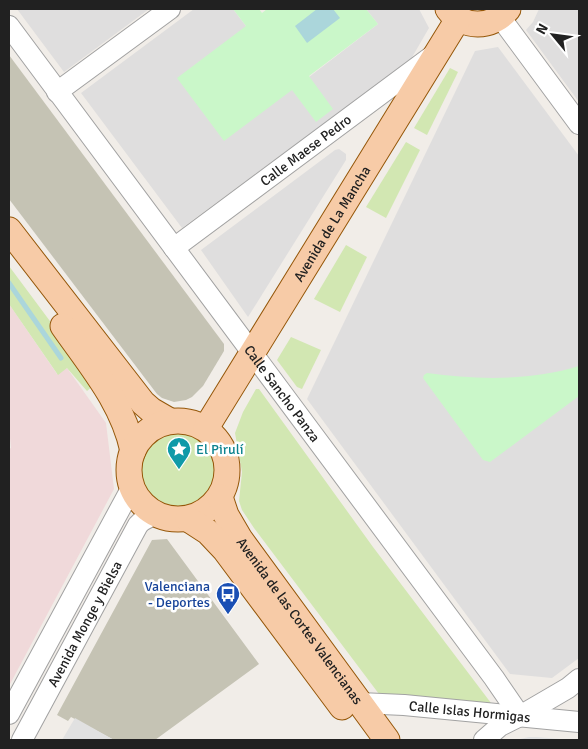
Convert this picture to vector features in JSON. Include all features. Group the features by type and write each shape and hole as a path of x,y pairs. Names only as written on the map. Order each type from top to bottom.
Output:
{"main road":[{"path":"453,14 474,24 483,24 504,13"},
{"name":"Avenida de La Mancha","path":"206,428 438,52 453,14"},
{"path":"9,230 143,403 170,421"},
{"path":"9,249 112,396 128,430 133,451"},
{"path":"170,421 189,422 206,428 220,443 227,460 227,479 220,497 212,507 188,519 171,519 155,514 137,498 129,475 129,463 139,440 148,431 170,421"},
{"name":"Avenida de las Cortes Valencianas","path":"220,497 226,515 240,539 388,740"},
{"name":"Avenida de las Cortes Valencianas","path":"188,519 208,532 225,550 366,740"}],"street":[{"path":"57,92 170,9"},
{"path":"504,13 579,124"},
{"name":"Calle Sancho Panza","path":"9,26 494,678 520,716"},
{"name":"Calle Maese Pedro","path":"174,248 438,52"},
{"name":"Avenida Monge y Bielsa","path":"9,714 132,487"},
{"name":"Avenida Monge y Bielsa","path":"22,740 138,525 155,514"},
{"path":"484,740 500,726 574,684"},
{"name":"Calle Islas Hormigas","path":"360,703 404,705 579,722"}],"shaded area":[{"path":"17,9 149,9 64,72"},
{"path":"194,9 233,9 246,26 224,140 292,89 316,121 332,109 309,77 378,24 366,9 419,9 429,28 411,59 182,228 81,93"},
{"path":"539,9 579,9 579,102 526,30 533,22"},
{"path":"498,47 579,156 579,658 552,678 510,674 307,399 475,51"},
{"path":"9,55 224,344 224,351 203,386 192,397 174,402 157,394 9,199"},
{"path":"339,149 346,154 346,160 248,317 201,250 335,150"},
{"path":"9,304 57,374 67,368 106,423 114,489 9,686 9,449 11,448 9,428"},
{"path":"167,539 259,664 155,740 114,740 71,717 68,721 57,715 152,540"},
{"path":"75,718 114,740 62,740"},
{"path":"537,737 570,740 516,740"}],"green space":[{"path":"233,9 259,9 262,13 267,9 366,9 378,24 309,76 333,109 316,122 292,90 224,141 177,78 246,26"},
{"path":"450,68 458,72 427,135 414,128"},
{"path":"406,142 420,150 386,218 366,207"},
{"path":"346,245 367,257 340,312 314,299"},
{"path":"9,266 93,379 95,384 87,391 67,368 58,375 9,304"},
{"path":"291,337 321,350 302,389 297,387 277,360"},
{"path":"579,366 579,396 490,462 483,460 423,378 427,373 485,378 523,377"},
{"path":"256,389 259,389 373,547 491,703 490,706 379,694 254,528 242,510 239,501 242,472 235,433 243,412"},
{"path":"171,431 187,431 201,437 212,448 218,462 218,478 212,492 201,503 187,509 171,509 157,503 146,492 140,478 140,462 146,448 157,437"}],"water":[{"path":"317,9 333,9 340,18 307,43 295,26"}],"waterway":[{"path":"9,283 61,358"}],"place":[{"name":"El Pirulí","path":"179,470"},
{"name":"Valenciana - Deportes","path":"228,615"}]}
